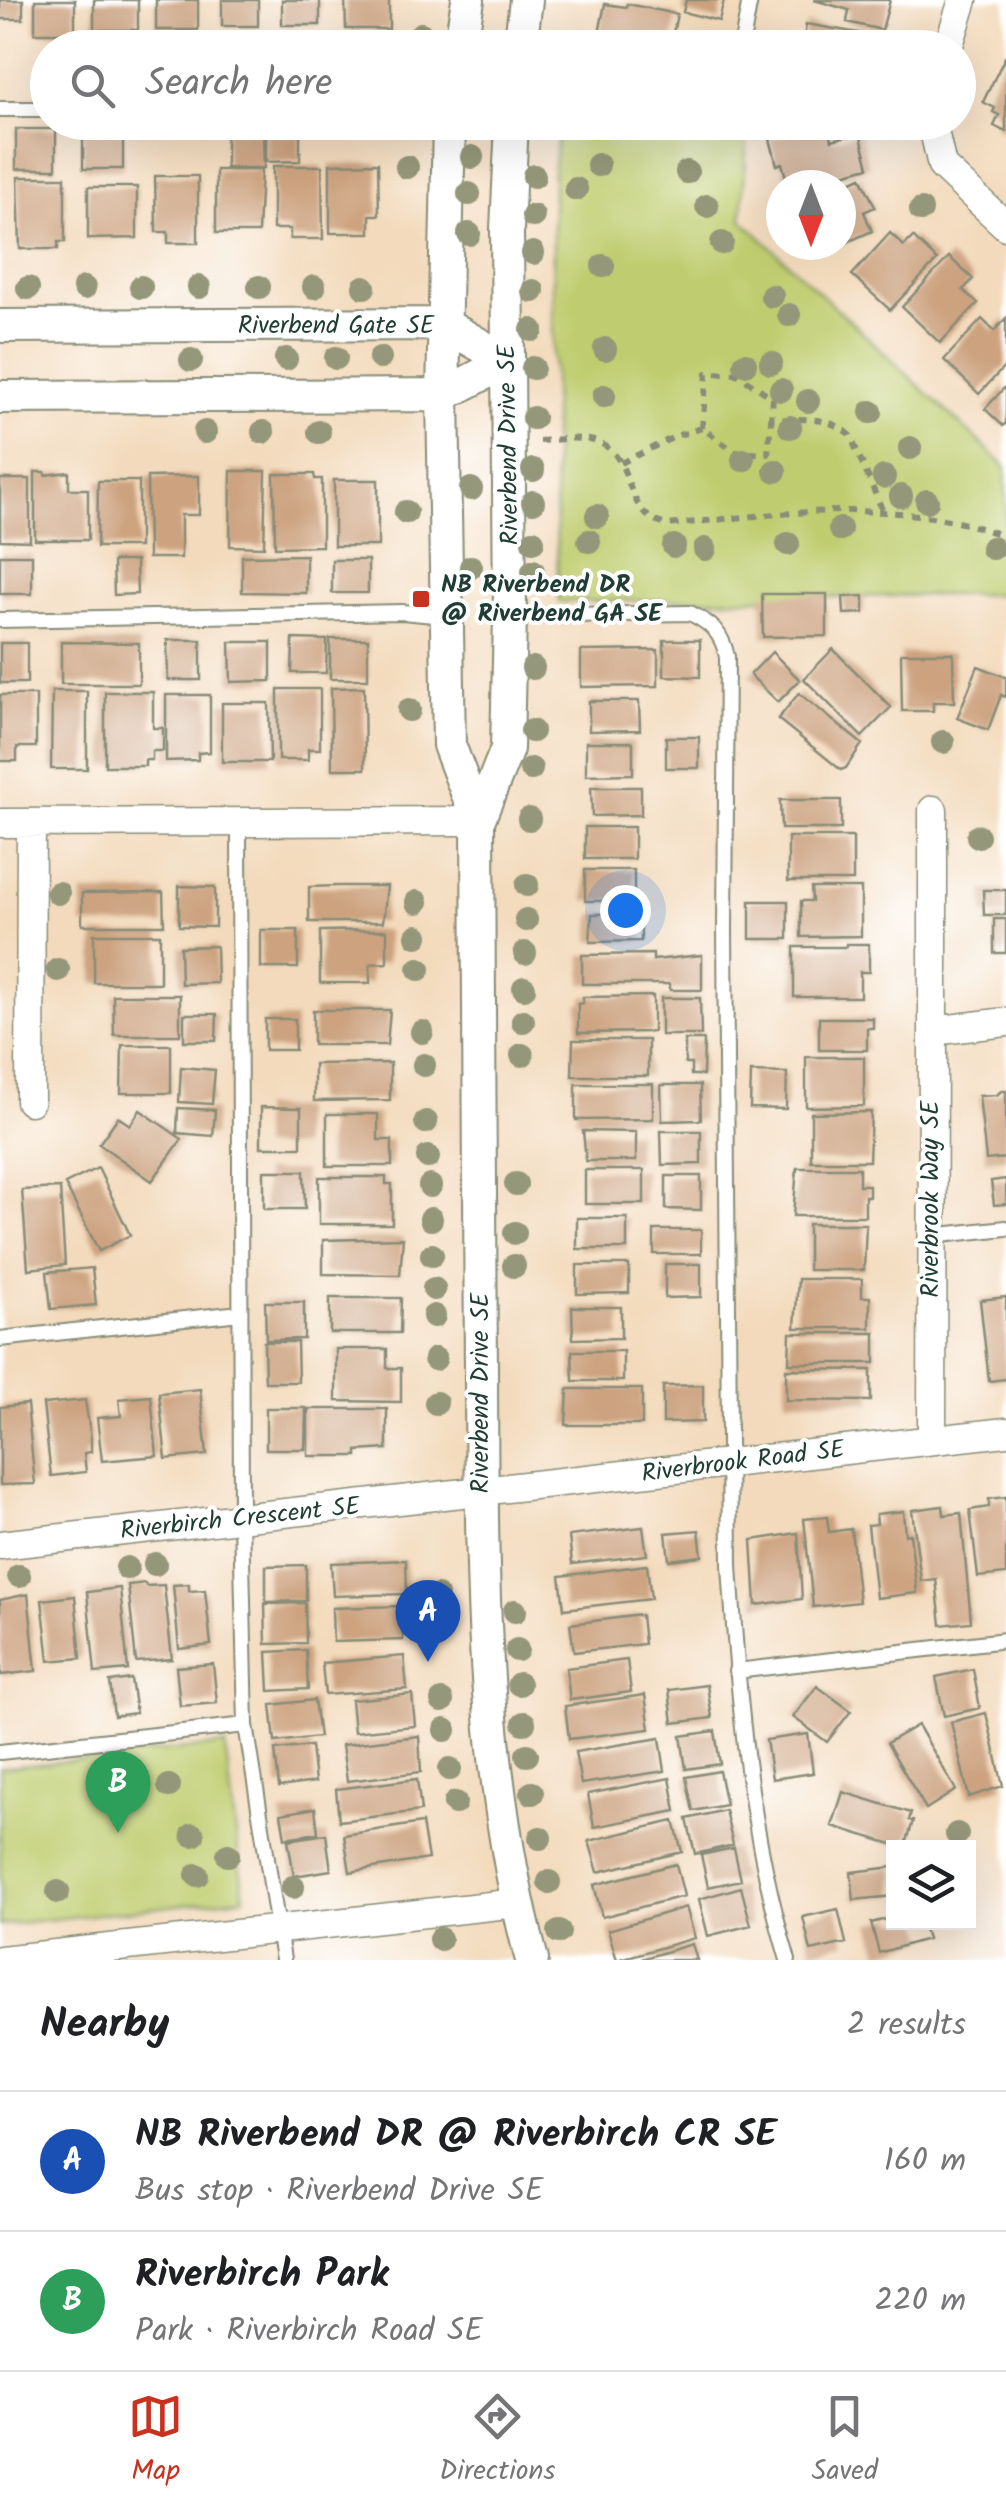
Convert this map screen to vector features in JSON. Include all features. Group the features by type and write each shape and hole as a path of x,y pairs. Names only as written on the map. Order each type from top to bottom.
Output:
{"street":[{"path":"463,30 468,0"},
{"path":"522,30 526,0"},
{"path":"954,30 963,0"},
{"name":"Riverbend Drive SE","path":"447,140 442,395 449,745 478,821 484,1650 493,1766 517,1903 532,1960"},
{"name":"Riverbend Drive SE","path":"478,821 507,749 507,230 511,140"},
{"path":"936,140 942,166 1006,226"},
{"name":"Riverbend Gate SE","path":"0,326 442,324 508,361"},
{"path":"0,397 442,395 508,361"},
{"name":"Riverbrook Way SE","path":"932,1440 933,810"},
{"path":"0,824 478,821"},
{"path":"30,1101 31,824"},
{"path":"933,1031 1006,1022"},
{"name":"Riverbrook Road SE","path":"480,1491 1006,1432"},
{"name":"Riverbirch Crescent SE","path":"0,1545 480,1491"},
{"path":"2,1960 77,1956 517,1903"}],"lane":[{"path":"744,30 750,0"},
{"path":"0,109 30,109"},
{"path":"0,620 402,612 445,616"},
{"path":"510,616 690,613 708,622 723,637 727,657 728,1465 736,1670 749,1790 788,1960"},
{"path":"239,822 241,1519 246,1725 283,1960"},
{"path":"930,1236 1006,1228"},
{"path":"0,1340 240,1313"},
{"path":"736,1670 1006,1640"},
{"path":"0,1752 246,1725"}],"path":[{"path":"707,373 737,374 773,398 768,454 735,452 702,428 707,373"},
{"path":"771,420 814,419 842,428 850,436 884,514"},
{"path":"621,463 702,428"},
{"path":"532,442 589,439 606,445 621,463 639,508 650,521 667,525 838,511 970,523 1006,537"}],"green space":[{"path":"557,140 747,140 742,220 766,242 766,260 785,260 1006,467 1006,594 559,602 553,439 553,171"},
{"path":"225,1745 244,1898 0,1925 0,1768"}],"building":[{"path":"0,0 23,0 23,19 0,19"},
{"path":"35,0 75,0 75,30 35,30"},
{"path":"94,0 138,0 138,30 94,30"},
{"path":"156,0 198,0 198,30 156,30"},
{"path":"222,0 258,0 258,26 222,26"},
{"path":"282,0 320,0 320,25 282,25"},
{"path":"345,0 389,0 389,29 346,29"},
{"path":"686,0 724,0 719,21 683,12"},
{"path":"814,0 890,0 882,30 847,22 849,10"},
{"path":"605,4 627,4 677,14 674,30 600,30"},
{"path":"806,24 841,30 805,30"},
{"path":"1006,55 1006,132 994,126 999,115 993,112 995,108 983,102"},
{"path":"16,129 30,129 30,140 56,140 56,169 16,169"},
{"path":"83,140 123,140 123,169 83,169"},
{"path":"226,140 263,140 264,168 226,168"},
{"path":"266,140 300,140 300,161 266,162"},
{"path":"770,140 862,140 869,167 856,171 784,170 782,163 777,165"},
{"path":"378,163 379,215 370,215 370,233 330,233 330,164"},
{"path":"273,166 322,166 323,239 290,239 290,229 273,229"},
{"path":"216,170 261,170 258,233 216,233"},
{"path":"155,176 198,176 198,243 168,243 168,232 156,232"},
{"path":"18,177 65,177 65,242 58,242 58,249 20,249"},
{"path":"861,177 875,207 864,212 872,231 856,238 856,179"},
{"path":"88,187 137,187 137,238 88,239"},
{"path":"890,233 904,246 913,237 937,260 890,310 852,275"},
{"path":"949,257 973,279 963,290 978,303 940,343 902,307"},
{"path":"1006,318 1006,365 979,394 944,360 982,319 994,331"},
{"path":"1006,386 1006,423 1003,426 985,409"},
{"path":"231,471 266,471 264,547 230,546"},
{"path":"35,472 69,472 69,489 88,489 88,540 35,540"},
{"path":"274,474 314,474 315,479 322,479 322,546 275,547"},
{"path":"199,476 199,515 181,515 181,558 148,558 147,477"},
{"path":"0,479 30,479 30,541 0,540"},
{"path":"334,480 378,480 378,546 334,546"},
{"path":"98,481 139,481 139,547 97,547"},
{"path":"0,555 32,555 32,594 0,594"},
{"path":"306,555 306,593 242,592 242,556"},
{"path":"332,560 368,560 368,593 332,593"},
{"path":"113,561 136,561 137,594 114,595"},
{"path":"762,594 827,594 827,636 763,637"},
{"path":"864,596 864,613 844,614 843,597"},
{"path":"293,639 327,640 326,673 292,673"},
{"path":"330,639 368,639 368,679 330,679"},
{"path":"167,640 201,640 201,680 168,680"},
{"path":"664,640 700,640 700,677 664,676"},
{"path":"61,642 139,643 139,684 61,684"},
{"path":"230,642 271,642 271,681 231,682"},
{"path":"0,643 27,643 27,683 0,683"},
{"path":"833,649 891,707 862,737 804,679"},
{"path":"658,650 658,686 581,687 581,651"},
{"path":"772,652 800,680 778,702 750,675"},
{"path":"901,653 953,653 954,702 933,702 933,711 902,711"},
{"path":"978,666 1006,677 1006,697 1001,695 988,730 957,718"},
{"path":"364,687 365,769 332,769 331,688"},
{"path":"278,689 320,689 320,749 308,749 308,760 278,760"},
{"path":"52,691 87,691 87,769 51,769"},
{"path":"105,692 153,692 153,728 163,728 163,751 152,751 152,760 145,760 145,766 105,766"},
{"path":"799,693 862,744 846,768 841,770 778,719"},
{"path":"0,695 36,695 36,747 17,747 17,761 0,761"},
{"path":"166,695 210,695 210,752 198,753 198,760 166,761"},
{"path":"589,701 639,701 640,730 589,731"},
{"path":"222,703 269,703 270,762 222,762"},
{"path":"666,737 699,737 699,768 666,768"},
{"path":"586,742 633,742 633,774 586,775"},
{"path":"591,787 641,787 641,815 592,816"},
{"path":"780,800 841,800 841,829 781,829"},
{"path":"585,827 634,827 634,859 585,859"},
{"path":"788,837 853,837 853,881 788,881"},
{"path":"585,870 634,870 634,901 585,901"},
{"path":"179,886 215,887 215,927 179,926"},
{"path":"387,886 383,922 309,922 309,887"},
{"path":"811,888 861,888 861,936 801,937 801,901 812,901"},
{"path":"983,890 1006,890 1006,915 984,915"},
{"path":"163,892 164,925 82,925 82,893"},
{"path":"750,901 788,901 788,939 750,939"},
{"path":"641,913 641,941 590,942 592,914"},
{"path":"994,919 1006,919 1006,953 994,953"},
{"path":"261,930 298,930 298,968 261,968"},
{"path":"387,930 387,963 370,964 370,983 320,983 320,931"},
{"path":"94,934 160,934 160,983 94,983"},
{"path":"869,944 869,972 860,972 860,997 794,997 794,947"},
{"path":"216,946 217,983 181,984 180,947"},
{"path":"653,954 653,960 702,955 702,990 670,990 670,984 582,984 582,955"},
{"path":"113,995 180,995 180,1035 114,1035"},
{"path":"653,996 653,1032 578,1033 578,1004 583,1003 583,997"},
{"path":"661,998 700,998 701,1035 661,1035"},
{"path":"313,1010 390,1010 387,1045 313,1045"},
{"path":"184,1014 217,1014 216,1041 184,1041"},
{"path":"819,1018 873,1018 873,1028 867,1028 867,1050 819,1050"},
{"path":"265,1019 295,1019 295,1050 265,1050"},
{"path":"573,1040 648,1040 648,1076 572,1076"},
{"path":"685,1040 704,1040 703,1075 691,1075 691,1064 685,1064"},
{"path":"122,1045 171,1045 171,1093 121,1093"},
{"path":"806,1057 864,1057 864,1106 806,1107"},
{"path":"390,1063 390,1100 314,1101 314,1064"},
{"path":"181,1067 215,1070 212,1104 179,1102"},
{"path":"751,1072 787,1073 786,1109 750,1108"},
{"path":"576,1084 653,1084 653,1119 576,1120"},
{"path":"661,1085 700,1085 701,1120 662,1121"},
{"path":"1006,1091 1006,1158 986,1160 979,1096 997,1095"},
{"path":"261,1107 301,1108 301,1147 261,1147"},
{"path":"178,1108 215,1110 213,1136 177,1133"},
{"path":"140,1110 182,1139 152,1181 99,1144 118,1117 130,1125"},
{"path":"871,1112 869,1161 811,1161 811,1113"},
{"path":"327,1114 378,1114 378,1140 392,1140 392,1166 327,1166"},
{"path":"583,1131 636,1132 636,1161 586,1161"},
{"path":"661,1131 701,1131 701,1164 662,1165"},
{"path":"98,1168 130,1235 99,1251 65,1184"},
{"path":"797,1168 859,1168 859,1185 869,1185 865,1216 793,1216"},
{"path":"585,1170 644,1170 644,1204 585,1204"},
{"path":"264,1171 304,1171 305,1209 264,1209"},
{"path":"666,1176 701,1176 701,1210 666,1209"},
{"path":"319,1177 386,1177 386,1184 392,1184 392,1224 319,1224"},
{"path":"1006,1179 1006,1204 994,1205 991,1181"},
{"path":"60,1188 65,1265 28,1269 22,1190"},
{"path":"577,1218 627,1218 627,1249 577,1249"},
{"path":"808,1224 866,1224 864,1270 808,1270"},
{"path":"654,1230 701,1230 701,1254 654,1254"},
{"path":"403,1238 400,1275 323,1274 323,1240"},
{"path":"665,1264 701,1264 701,1297 665,1298"},
{"path":"577,1265 629,1265 629,1293 577,1294"},
{"path":"92,1268 96,1305 51,1309 47,1272"},
{"path":"798,1279 862,1279 862,1297 870,1297 870,1328 795,1328"},
{"path":"1006,1297 1006,1379 989,1381 980,1300"},
{"path":"330,1298 401,1298 400,1333 330,1333"},
{"path":"265,1302 304,1302 304,1339 266,1340"},
{"path":"572,1307 621,1307 621,1338 573,1339"},
{"path":"790,1333 875,1333 875,1363 789,1363"},
{"path":"264,1342 297,1342 298,1382 265,1382"},
{"path":"336,1349 387,1349 387,1368 401,1368 401,1402 336,1401"},
{"path":"572,1351 623,1351 623,1381 573,1381"},
{"path":"786,1369 871,1370 871,1401 786,1400"},
{"path":"703,1385 703,1422 663,1423 663,1386"},
{"path":"200,1389 207,1455 166,1459 159,1393"},
{"path":"568,1389 642,1389 642,1425 566,1425"},
{"path":"151,1396 157,1456 102,1461 97,1418 121,1416 119,1399"},
{"path":"85,1400 91,1438 91,1452 84,1453 86,1472 51,1476 43,1404"},
{"path":"27,1404 35,1484 0,1485 0,1407"},
{"path":"266,1408 306,1408 305,1449 266,1449"},
{"path":"308,1409 387,1409 387,1449 357,1451 357,1456 308,1456"},
{"path":"1006,1497 1006,1574 978,1577 970,1510 989,1507 989,1499"},
{"path":"943,1506 944,1515 961,1513 971,1622 941,1625 936,1579 921,1581 912,1510"},
{"path":"903,1511 905,1535 910,1534 917,1593 876,1598 868,1525 877,1524 876,1514"},
{"path":"827,1517 829,1532 851,1529 859,1602 813,1607 804,1519"},
{"path":"643,1527 647,1555 572,1564 569,1536"},
{"path":"699,1530 702,1556 669,1560 666,1533"},
{"path":"798,1533 802,1599 756,1605 752,1540"},
{"path":"406,1560 407,1594 333,1596 331,1563"},
{"path":"306,1565 306,1601 266,1602 266,1566"},
{"path":"647,1565 651,1599 564,1609 560,1576"},
{"path":"189,1584 189,1591 205,1590 211,1645 179,1649 173,1585"},
{"path":"128,1585 164,1585 172,1659 136,1662"},
{"path":"120,1588 128,1670 95,1673 87,1592"},
{"path":"28,1594 36,1671 1,1675 0,1600"},
{"path":"75,1596 81,1658 49,1661 42,1600"},
{"path":"305,1603 306,1643 266,1644 265,1604"},
{"path":"402,1606 403,1640 333,1642 332,1608"},
{"path":"641,1615 644,1644 574,1652 570,1624"},
{"path":"306,1650 308,1689 269,1691 267,1652"},
{"path":"404,1656 407,1689 325,1695 322,1663"},
{"path":"627,1660 631,1692 570,1700 566,1668"},
{"path":"213,1664 217,1703 180,1706 176,1667"},
{"path":"973,1669 980,1708 944,1716 936,1677"},
{"path":"131,1679 136,1713 114,1716 110,1682"},
{"path":"707,1685 712,1718 673,1723 669,1690"},
{"path":"817,1686 851,1711 827,1742 793,1717"},
{"path":"412,1694 415,1726 354,1732 351,1700"},
{"path":"645,1695 650,1729 569,1739 565,1706"},
{"path":"314,1700 319,1737 275,1742 271,1705"},
{"path":"986,1713 1003,1786 969,1797 951,1722"},
{"path":"918,1725 956,1790 926,1809 887,1743"},
{"path":"715,1731 720,1764 686,1769 681,1736"},
{"path":"808,1734 813,1773 772,1779 766,1740"},
{"path":"419,1736 421,1772 347,1781 342,1745"},
{"path":"660,1738 665,1771 581,1784 575,1752"},
{"path":"311,1746 315,1782 279,1787 275,1750"},
{"path":"719,1771 726,1805 693,1811 686,1777"},
{"path":"670,1778 676,1811 594,1827 588,1794"},
{"path":"417,1779 421,1811 339,1821 336,1789"},
{"path":"843,1792 911,1813 909,1820 913,1821 907,1840 886,1842 832,1826"},
{"path":"315,1808 318,1833 285,1838 281,1814"},
{"path":"725,1810 733,1845 695,1854 687,1819"},
{"path":"674,1821 682,1852 598,1872 589,1841"},
{"path":"422,1823 428,1859 350,1872 344,1835"},
{"path":"326,1834 331,1870 294,1876 288,1840"},
{"path":"734,1848 741,1880 708,1887 701,1855"},
{"path":"676,1864 684,1896 602,1917 594,1885"},
{"path":"886,1868 886,1897 854,1900 851,1872"},
{"path":"741,1887 751,1925 708,1936 699,1899"},
{"path":"686,1907 695,1938 617,1960 608,1930"},
{"path":"838,1909 846,1943 811,1951 803,1917"},
{"path":"886,1919 886,1930 924,1930 927,1939 879,1953 871,1923"},
{"path":"692,1944 697,1960 641,1960 641,1959"}],"place":[{"name":"NB Riverbend DR @ Riverbend GA SE","path":"421,599"},
{"name":"NB Riverbend DR @ Riverbirch CR SE","path":"428,1662"},
{"name":"Riverbirch Park","path":"118,1833"}]}
